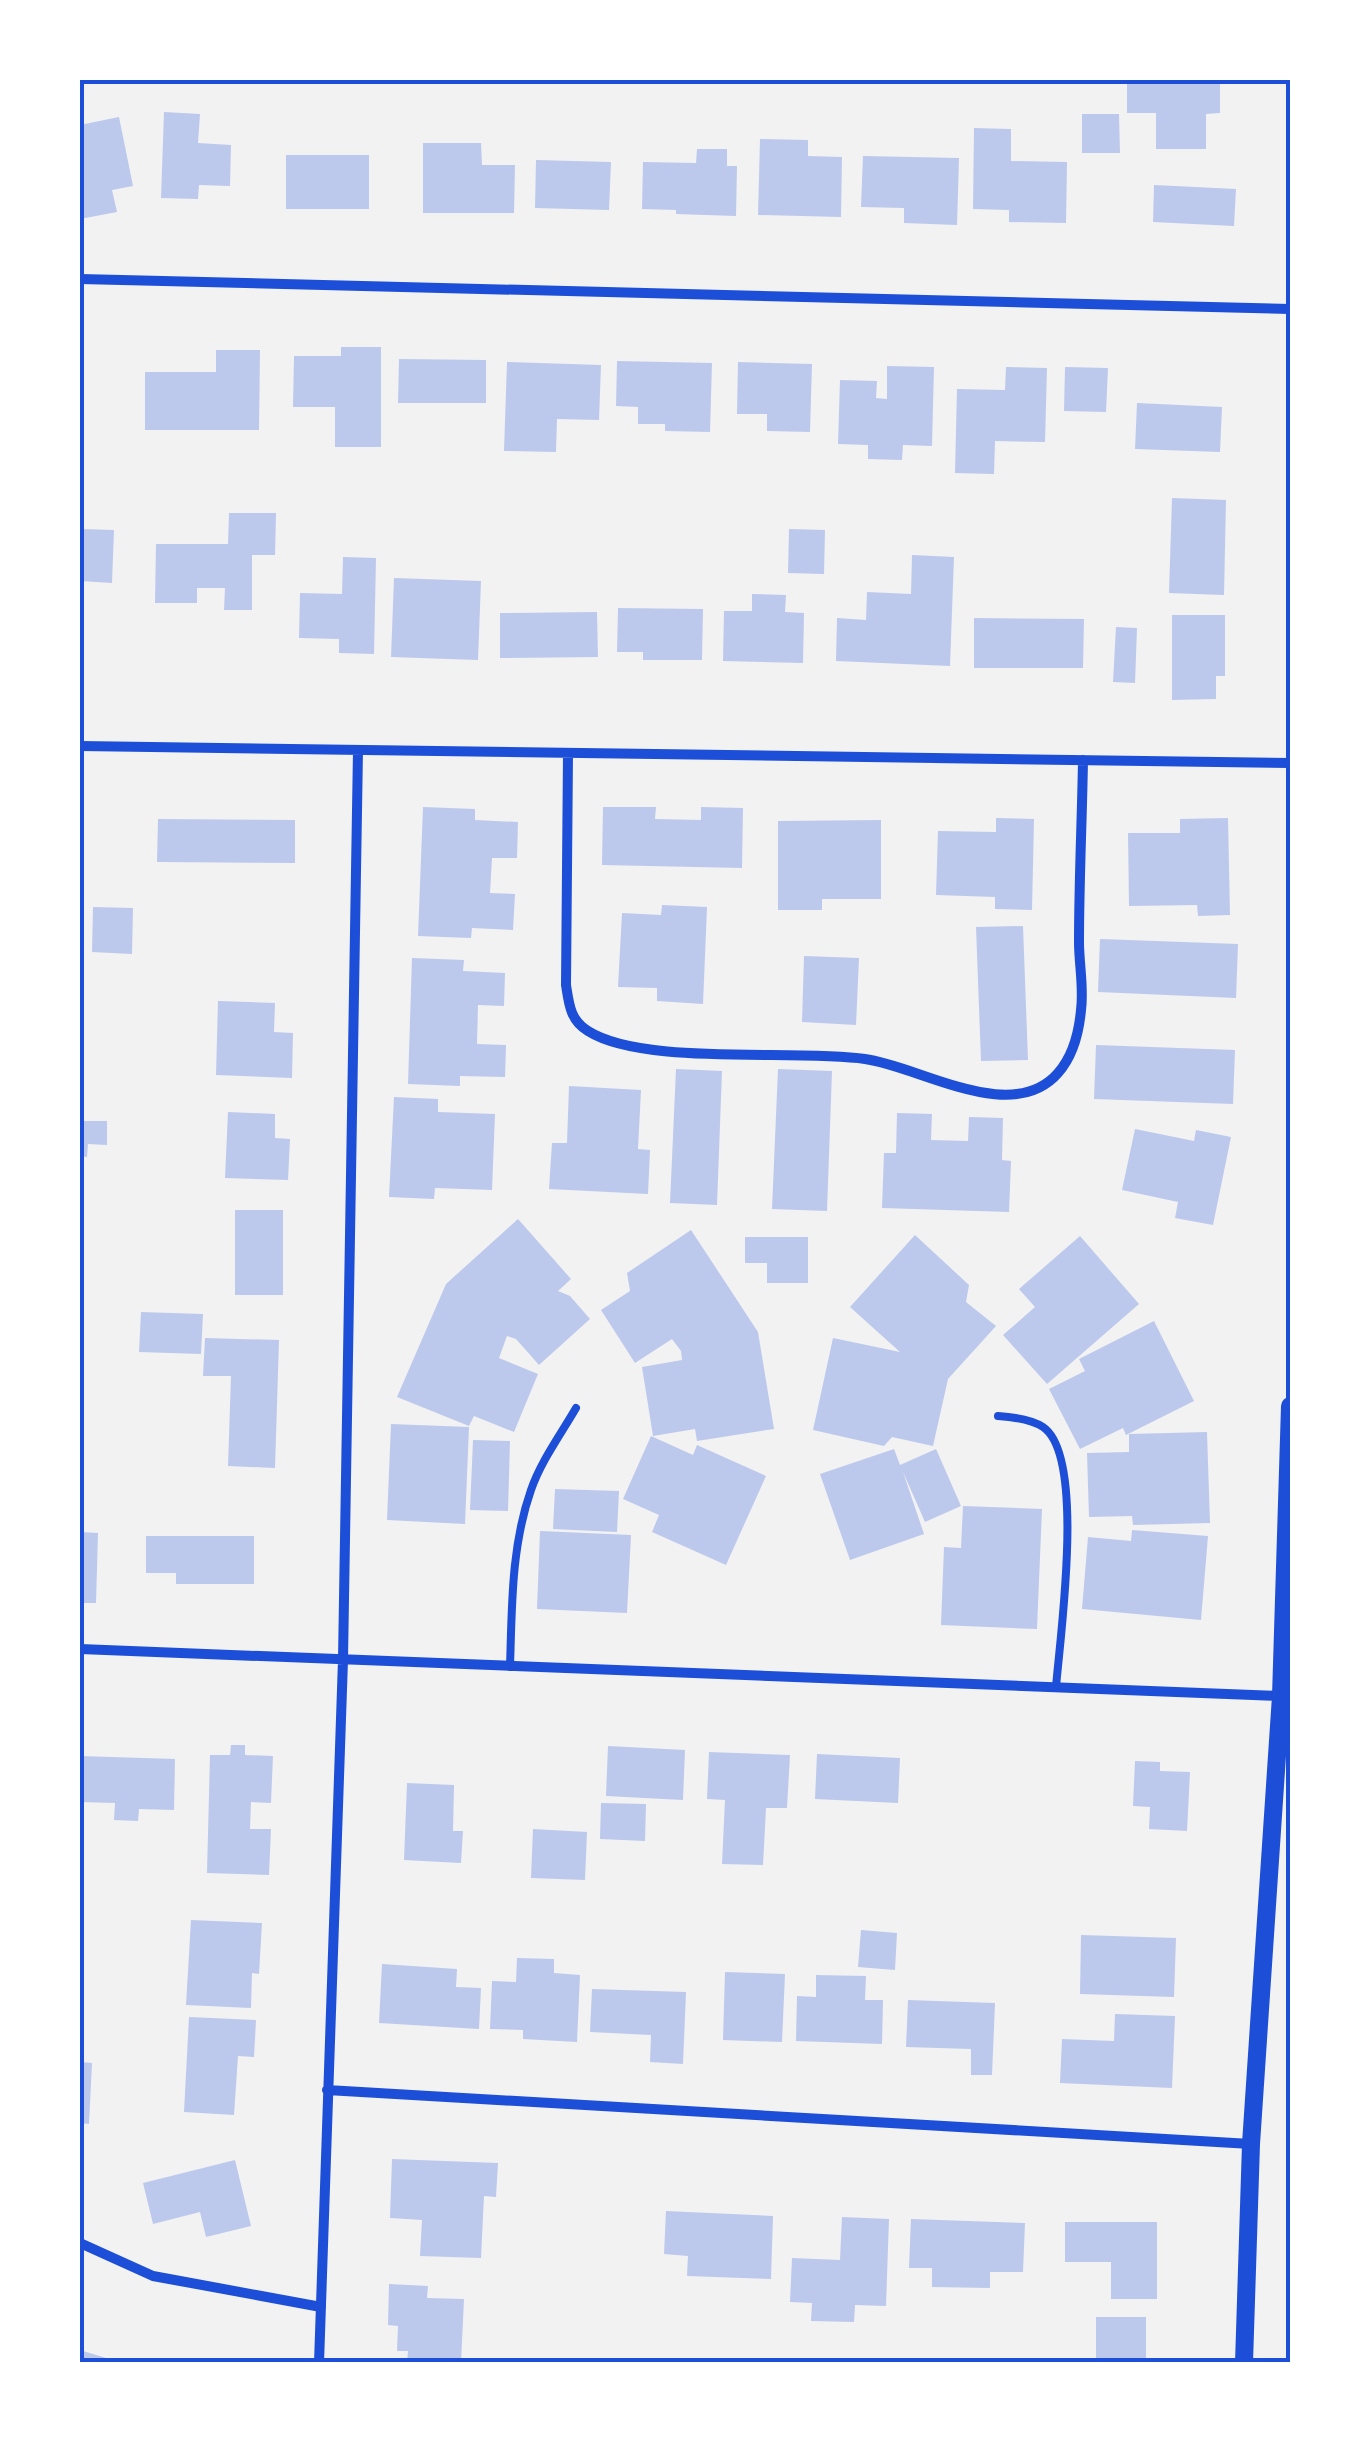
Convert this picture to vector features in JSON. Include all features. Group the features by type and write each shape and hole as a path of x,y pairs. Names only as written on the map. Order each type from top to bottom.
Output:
{"street":[{"path":"80,279 1290,309"},
{"path":"80,746 1290,763"},
{"path":"320,2363 343,1660 358,750"},
{"path":"568,753 566,985 572,1016 588,1031 620,1044 655,1049 866,1059 970,1090 1008,1096 1031,1090 1057,1075 1074,1046 1082,1009 1079,946 1083,760"},
{"path":"1244,2363 1251,2144 1281,1696 1290,1406"},
{"path":"80,1648 1281,1696"},
{"path":"327,2090 1251,2144"},
{"path":"80,2243 153,2276 320,2307"}],"lane":[{"path":"510,1667 514,1563 520,1527 532,1486 576,1408"},
{"path":"998,1416 1015,1416 1045,1428 1066,1469 1069,1503 1056,1687"}],"building":[{"path":"1127,80 1220,80 1220,113 1206,114 1206,149 1156,149 1156,113 1127,113"},
{"path":"164,112 200,114 198,143 231,145 230,186 199,185 198,199 161,198"},
{"path":"1082,114 1119,114 1120,153 1082,153"},
{"path":"119,117 133,186 112,190 117,212 80,219 80,125"},
{"path":"974,128 1011,129 1011,161 1067,162 1066,223 1009,222 1009,210 973,209"},
{"path":"760,139 808,140 808,156 842,157 841,217 758,215"},
{"path":"423,143 481,143 482,165 515,165 514,213 423,213"},
{"path":"697,149 727,149 727,166 737,166 736,216 642,209 643,162 696,163"},
{"path":"286,155 369,155 369,209 286,209"},
{"path":"863,156 959,158 957,225 904,223 904,208 861,207"},
{"path":"536,160 611,162 609,210 535,208"},
{"path":"1154,185 1236,189 1234,226 1153,222"},
{"path":"341,347 381,347 381,447 335,447 335,407 293,407 294,356 341,356"},
{"path":"216,350 260,350 259,430 145,430 145,372 216,372"},
{"path":"399,359 486,360 486,403 398,403"},
{"path":"617,361 712,363 710,432 665,431 665,424 638,424 638,407 616,406"},
{"path":"507,362 601,365 599,420 557,419 556,452 504,451"},
{"path":"738,362 812,364 810,432 767,431 767,414 737,414"},
{"path":"887,366 934,367 932,446 903,445 902,460 868,459 868,445 838,444 840,380 877,381 876,398 887,399"},
{"path":"1006,367 1047,368 1045,442 995,441 994,474 955,473 957,389 1005,390"},
{"path":"1065,367 1108,368 1106,412 1064,411"},
{"path":"1137,403 1222,407 1220,452 1135,449"},
{"path":"1172,498 1226,500 1224,595 1169,593"},
{"path":"229,513 276,513 275,555 252,555 252,610 224,610 225,588 197,588 197,603 155,603 156,544 228,544"},
{"path":"80,529 114,530 112,583 80,581"},
{"path":"789,529 825,530 824,574 788,573"},
{"path":"912,555 954,557 950,666 836,661 837,618 866,620 867,592 911,594"},
{"path":"343,557 376,558 374,654 339,653 339,639 299,638 300,593 342,594"},
{"path":"394,578 481,581 478,660 391,657"},
{"path":"752,594 786,595 785,612 804,613 803,663 723,661 724,611 752,611"},
{"path":"618,608 703,609 702,660 643,660 643,652 617,652"},
{"path":"597,612 598,657 500,658 500,613"},
{"path":"1172,615 1225,615 1225,676 1216,676 1216,699 1172,700"},
{"path":"974,618 1084,619 1083,668 974,668"},
{"path":"1116,627 1137,628 1135,683 1113,682"},
{"path":"423,807 475,809 475,820 518,822 517,858 492,858 490,893 515,894 513,930 472,928 471,938 418,936"},
{"path":"603,807 656,807 655,819 701,820 701,807 743,808 742,868 602,865"},
{"path":"996,818 1034,819 1032,910 995,909 995,897 936,895 938,831 996,832"},
{"path":"1228,818 1230,915 1198,916 1197,905 1129,906 1128,833 1180,833 1180,819"},
{"path":"158,819 295,820 295,863 157,862"},
{"path":"881,820 881,899 822,899 822,910 778,910 778,821"},
{"path":"662,905 707,907 703,1004 657,1001 657,988 618,987 622,913 661,915"},
{"path":"93,907 133,908 132,954 92,952"},
{"path":"1023,926 1028,1060 981,1061 976,927"},
{"path":"1100,939 1238,944 1236,998 1098,992"},
{"path":"804,956 859,958 856,1025 802,1022"},
{"path":"412,958 464,960 463,971 505,973 504,1006 478,1005 477,1044 506,1045 505,1077 460,1076 460,1086 408,1084"},
{"path":"218,1001 275,1003 274,1032 293,1033 292,1078 216,1075"},
{"path":"1096,1045 1235,1050 1233,1104 1094,1099"},
{"path":"676,1069 722,1071 717,1205 670,1203"},
{"path":"778,1069 832,1071 827,1211 772,1209"},
{"path":"569,1086 641,1090 638,1149 650,1150 648,1194 549,1189 552,1143 567,1143"},
{"path":"394,1097 438,1099 438,1112 495,1114 492,1190 435,1188 434,1199 389,1197"},
{"path":"228,1112 275,1114 275,1138 290,1139 288,1180 225,1178"},
{"path":"897,1113 932,1114 931,1140 968,1141 969,1117 1003,1118 1002,1160 1011,1161 1009,1212 882,1208 884,1153 896,1153"},
{"path":"80,1121 107,1121 107,1145 88,1144 87,1157 80,1156"},
{"path":"1135,1129 1194,1141 1196,1130 1231,1137 1213,1225 1175,1218 1178,1202 1122,1190"},
{"path":"235,1210 283,1210 283,1295 235,1295"},
{"path":"518,1219 571,1279 558,1291 570,1296 590,1319 539,1365 516,1339 507,1336 499,1358 538,1374 514,1432 474,1416 469,1426 397,1397 446,1284"},
{"path":"691,1230 758,1332 774,1429 697,1441 695,1429 653,1436 642,1367 682,1360 681,1351 672,1339 635,1363 601,1310 630,1291 627,1273"},
{"path":"915,1235 969,1285 966,1302 996,1326 948,1379 933,1446 892,1437 884,1446 813,1430 833,1338 900,1352 850,1307"},
{"path":"1080,1236 1139,1304 1047,1384 1003,1335 1035,1307 1019,1289"},
{"path":"745,1237 808,1237 808,1283 767,1283 767,1263 745,1263"},
{"path":"141,1312 203,1314 201,1354 139,1352"},
{"path":"1154,1321 1194,1401 1126,1435 1123,1428 1080,1449 1049,1389 1085,1371 1079,1359"},
{"path":"205,1338 279,1340 275,1468 228,1466 231,1376 203,1376"},
{"path":"391,1424 469,1427 465,1524 387,1520"},
{"path":"1207,1432 1210,1523 1133,1525 1132,1516 1089,1517 1087,1453 1129,1452 1129,1434"},
{"path":"651,1436 693,1455 697,1445 766,1476 726,1565 652,1532 659,1515 623,1499"},
{"path":"473,1440 510,1441 508,1511 470,1510"},
{"path":"894,1449 900,1465 936,1449 961,1506 925,1522 903,1472 924,1534 850,1560 820,1474"},
{"path":"555,1489 619,1491 617,1532 553,1529"},
{"path":"963,1506 1042,1509 1037,1629 941,1625 944,1547 961,1548"},
{"path":"1132,1530 1208,1536 1201,1620 1082,1609 1088,1537 1131,1541"},
{"path":"540,1531 631,1535 627,1613 537,1609"},
{"path":"80,1532 98,1533 96,1603 80,1603"},
{"path":"146,1536 254,1536 254,1584 176,1584 176,1573 146,1573"},
{"path":"231,1745 245,1745 245,1755 273,1756 271,1803 251,1802 250,1829 271,1829 269,1875 207,1873 210,1755 230,1755"},
{"path":"608,1746 685,1750 683,1800 606,1796"},
{"path":"709,1752 790,1755 787,1808 766,1808 763,1865 722,1864 725,1800 707,1799"},
{"path":"817,1754 900,1758 898,1803 815,1799"},
{"path":"80,1756 175,1759 174,1810 139,1809 138,1821 114,1820 115,1803 80,1802"},
{"path":"1135,1761 1160,1762 1160,1771 1190,1772 1187,1831 1149,1829 1150,1807 1133,1806"},
{"path":"407,1783 454,1785 453,1831 463,1831 461,1863 404,1860"},
{"path":"601,1803 646,1804 645,1841 600,1839"},
{"path":"533,1829 587,1832 585,1880 531,1878"},
{"path":"191,1920 262,1923 259,1974 252,1973 251,2008 186,2005"},
{"path":"861,1930 897,1933 895,1970 858,1967"},
{"path":"1081,1935 1176,1938 1174,1997 1080,1994"},
{"path":"517,1958 554,1959 554,1973 580,1975 577,2042 523,2039 523,2030 490,2029 492,1981 516,1982"},
{"path":"382,1964 457,1969 456,1987 481,1988 479,2029 379,2023"},
{"path":"725,1972 785,1974 782,2042 723,2040"},
{"path":"816,1975 866,1976 865,2000 883,2000 882,2044 796,2041 797,1996 816,1997"},
{"path":"592,1989 686,1992 683,2064 650,2062 651,2035 590,2032"},
{"path":"908,2000 995,2003 992,2075 971,2075 971,2049 906,2047"},
{"path":"1115,2014 1175,2016 1172,2088 1060,2083 1062,2039 1114,2041"},
{"path":"189,2017 256,2020 254,2057 238,2056 234,2115 184,2112"},
{"path":"80,2062 92,2063 89,2124 80,2123"},
{"path":"392,2159 498,2163 496,2197 484,2196 481,2258 420,2256 422,2220 390,2218"},
{"path":"235,2160 251,2226 206,2237 200,2212 153,2224 143,2183"},
{"path":"666,2211 773,2216 771,2279 687,2276 688,2256 664,2254"},
{"path":"842,2217 889,2219 886,2306 855,2305 854,2322 811,2321 812,2303 790,2302 792,2258 840,2260"},
{"path":"911,2219 1025,2223 1023,2272 990,2272 990,2288 932,2287 932,2268 909,2268"},
{"path":"1065,2222 1157,2222 1157,2299 1111,2299 1111,2262 1065,2262"},
{"path":"389,2284 428,2286 427,2298 464,2299 461,2363 407,2363 408,2351 397,2351 398,2326 388,2325"},
{"path":"1096,2317 1146,2317 1146,2363 1078,2363 1078,2359 1096,2359"},
{"path":"80,2350 119,2362 119,2363 80,2363"}]}
